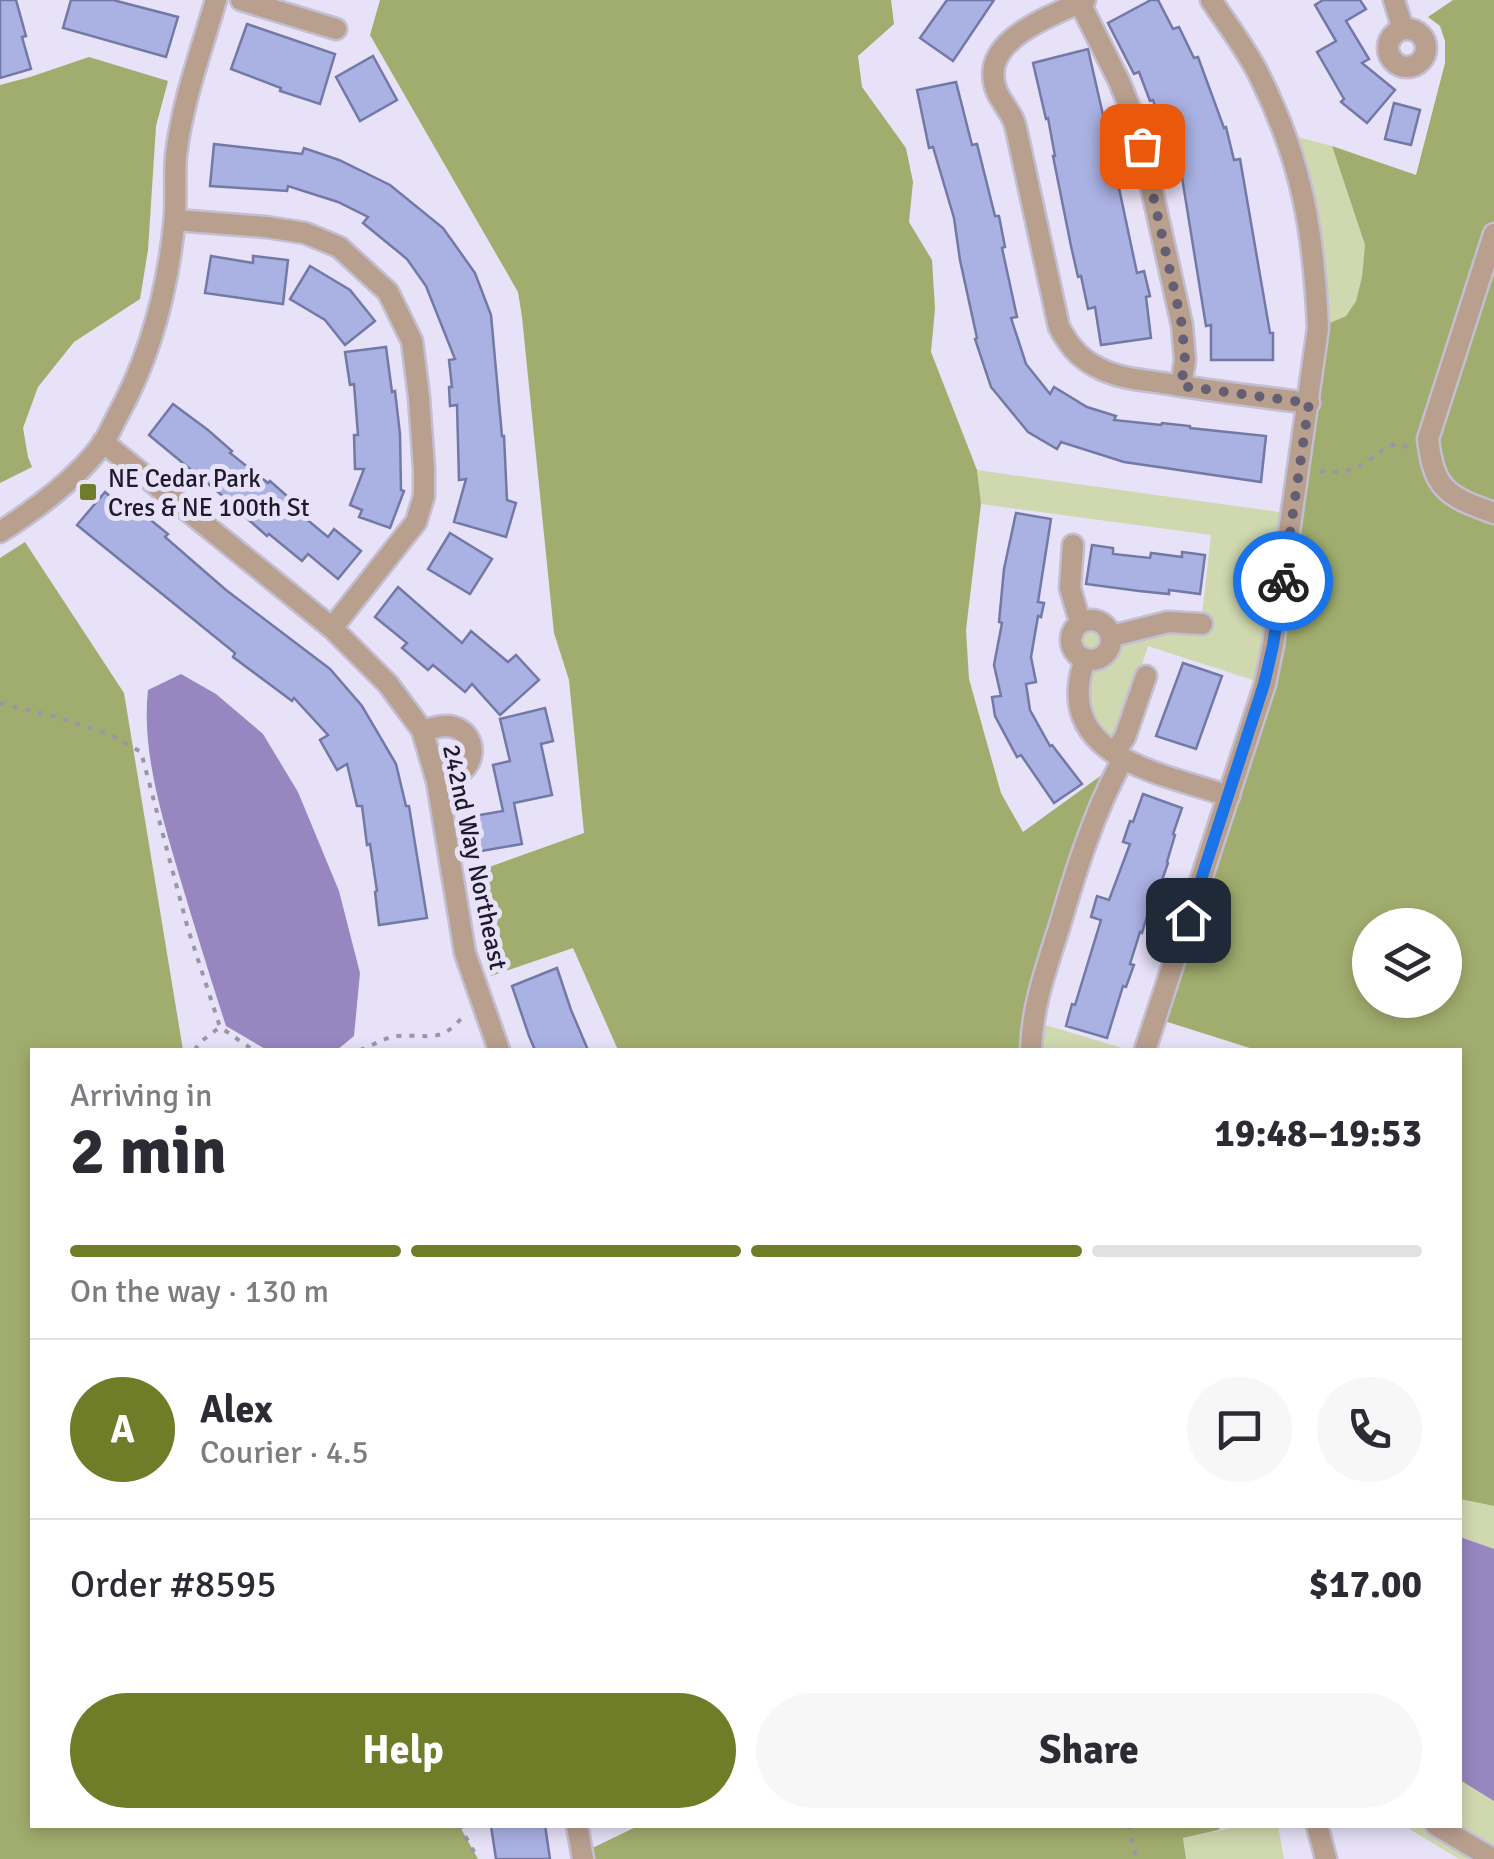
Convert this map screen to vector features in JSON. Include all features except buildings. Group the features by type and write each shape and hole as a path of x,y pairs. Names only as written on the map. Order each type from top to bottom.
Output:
{"street":[{"path":"0,532 48,498 103,442 146,355 164,294 175,220 181,125 216,0"},
{"path":"241,0 336,28"},
{"path":"1146,1048 1264,684 1273,645 1318,328 1306,204 1294,157 1260,76 1211,0"},
{"path":"1394,0 1402,29"},
{"path":"1181,386 1185,360 1182,325 1138,128 1083,2 1016,35 994,66 996,90 1013,120 1058,328 1070,346 1100,369 1181,386 1309,403"},
{"path":"175,220 306,233 339,247 388,292 412,341 424,496 416,522 332,628"},
{"path":"1494,234 1428,444 1431,468 1441,484 1458,498 1494,513"},
{"path":"103,442 332,628 388,684 422,730 448,726 460,729 470,738 472,751 466,766 437,782"},
{"path":"1074,545 1070,588 1080,622"},
{"path":"1093,619 1105,624 1112,636 1106,654 1096,660 1078,655 1071,644 1072,632 1080,622 1093,619"},
{"path":"1112,636 1168,622 1202,624"},
{"path":"1085,659 1078,679 1077,702 1084,721 1104,747 1118,756 1229,796"},
{"path":"1031,1048 1034,1008 1079,862 1146,676"},
{"name":"242nd Way Northeast","path":"422,730 437,782 465,953 498,1048"},
{"path":"577,1828 582,1859"},
{"path":"1318,1828 1326,1859"},
{"path":"1441,1828 1493,1859"}],"path":[{"path":"1320,471 1338,474 1359,468 1390,445 1428,444"},
{"path":"0,703 111,735 140,752 188,929 220,1026 250,1048"},
{"path":"365,1048 394,1035 422,1038 451,1032 464,1015"},
{"path":"197,1048 220,1026"},
{"path":"461,1828 478,1859"},
{"path":"1130,1828 1136,1859"}],"green space":[{"path":"380,0 891,0 894,24 858,56 862,87 906,148 913,182 909,222 932,260 935,309 931,352 977,470 981,504 966,630 969,679 1001,793 1023,832 1110,769 1032,1048 617,1048 573,948 491,976 482,950 470,874 584,833 569,680 554,633 518,292 370,35"},
{"path":"1453,0 1494,0 1494,1506 1462,1499 1462,1048 1250,1048 1155,1018 1265,684 1318,328 1346,316 1356,301 1362,277 1365,245 1332,146 1416,175 1445,63 1440,26 1428,17"},
{"path":"89,57 168,81 156,126 148,250 140,299 74,342 38,387 23,428 32,467 0,483 0,85"},
{"path":"1286,134 1332,146 1365,245 1356,301 1346,316 1318,328"},
{"path":"977,470 1293,514 1265,684 1148,646 1114,753 1085,721 1078,655 1071,638 1076,626 1087,620 1100,621 1109,630 1201,624 1211,535 981,504"},
{"path":"25,542 124,693 183,1048 30,1048 30,1828 461,1828 478,1859 0,1859 0,558"},
{"path":"1032,1021 1122,1048 1031,1048"},
{"path":"1462,1499 1494,1506 1494,1859 1459,1859 1408,1828 1462,1828"},
{"path":"634,1828 1220,1828 1183,1838 1186,1859 583,1859 582,1853"},
{"path":"1231,1828 1279,1828 1284,1859 1186,1859 1183,1838"}],"shaded area":[{"path":"181,674 216,694 263,734 298,792 339,891 360,973 354,1036 339,1048 264,1048 226,1026 155,785 148,737 148,690"},
{"path":"1462,1538 1494,1549 1494,1801 1462,1781"}],"way so far":[{"path":"1142,146 1182,325 1185,360 1181,386 1309,403 1283,581"}],"place":[{"name":"NE Cedar Park Cres & NE 100th St","path":"88,492"}],"route":[{"path":"1188,920 1264,684 1283,581"}]}
